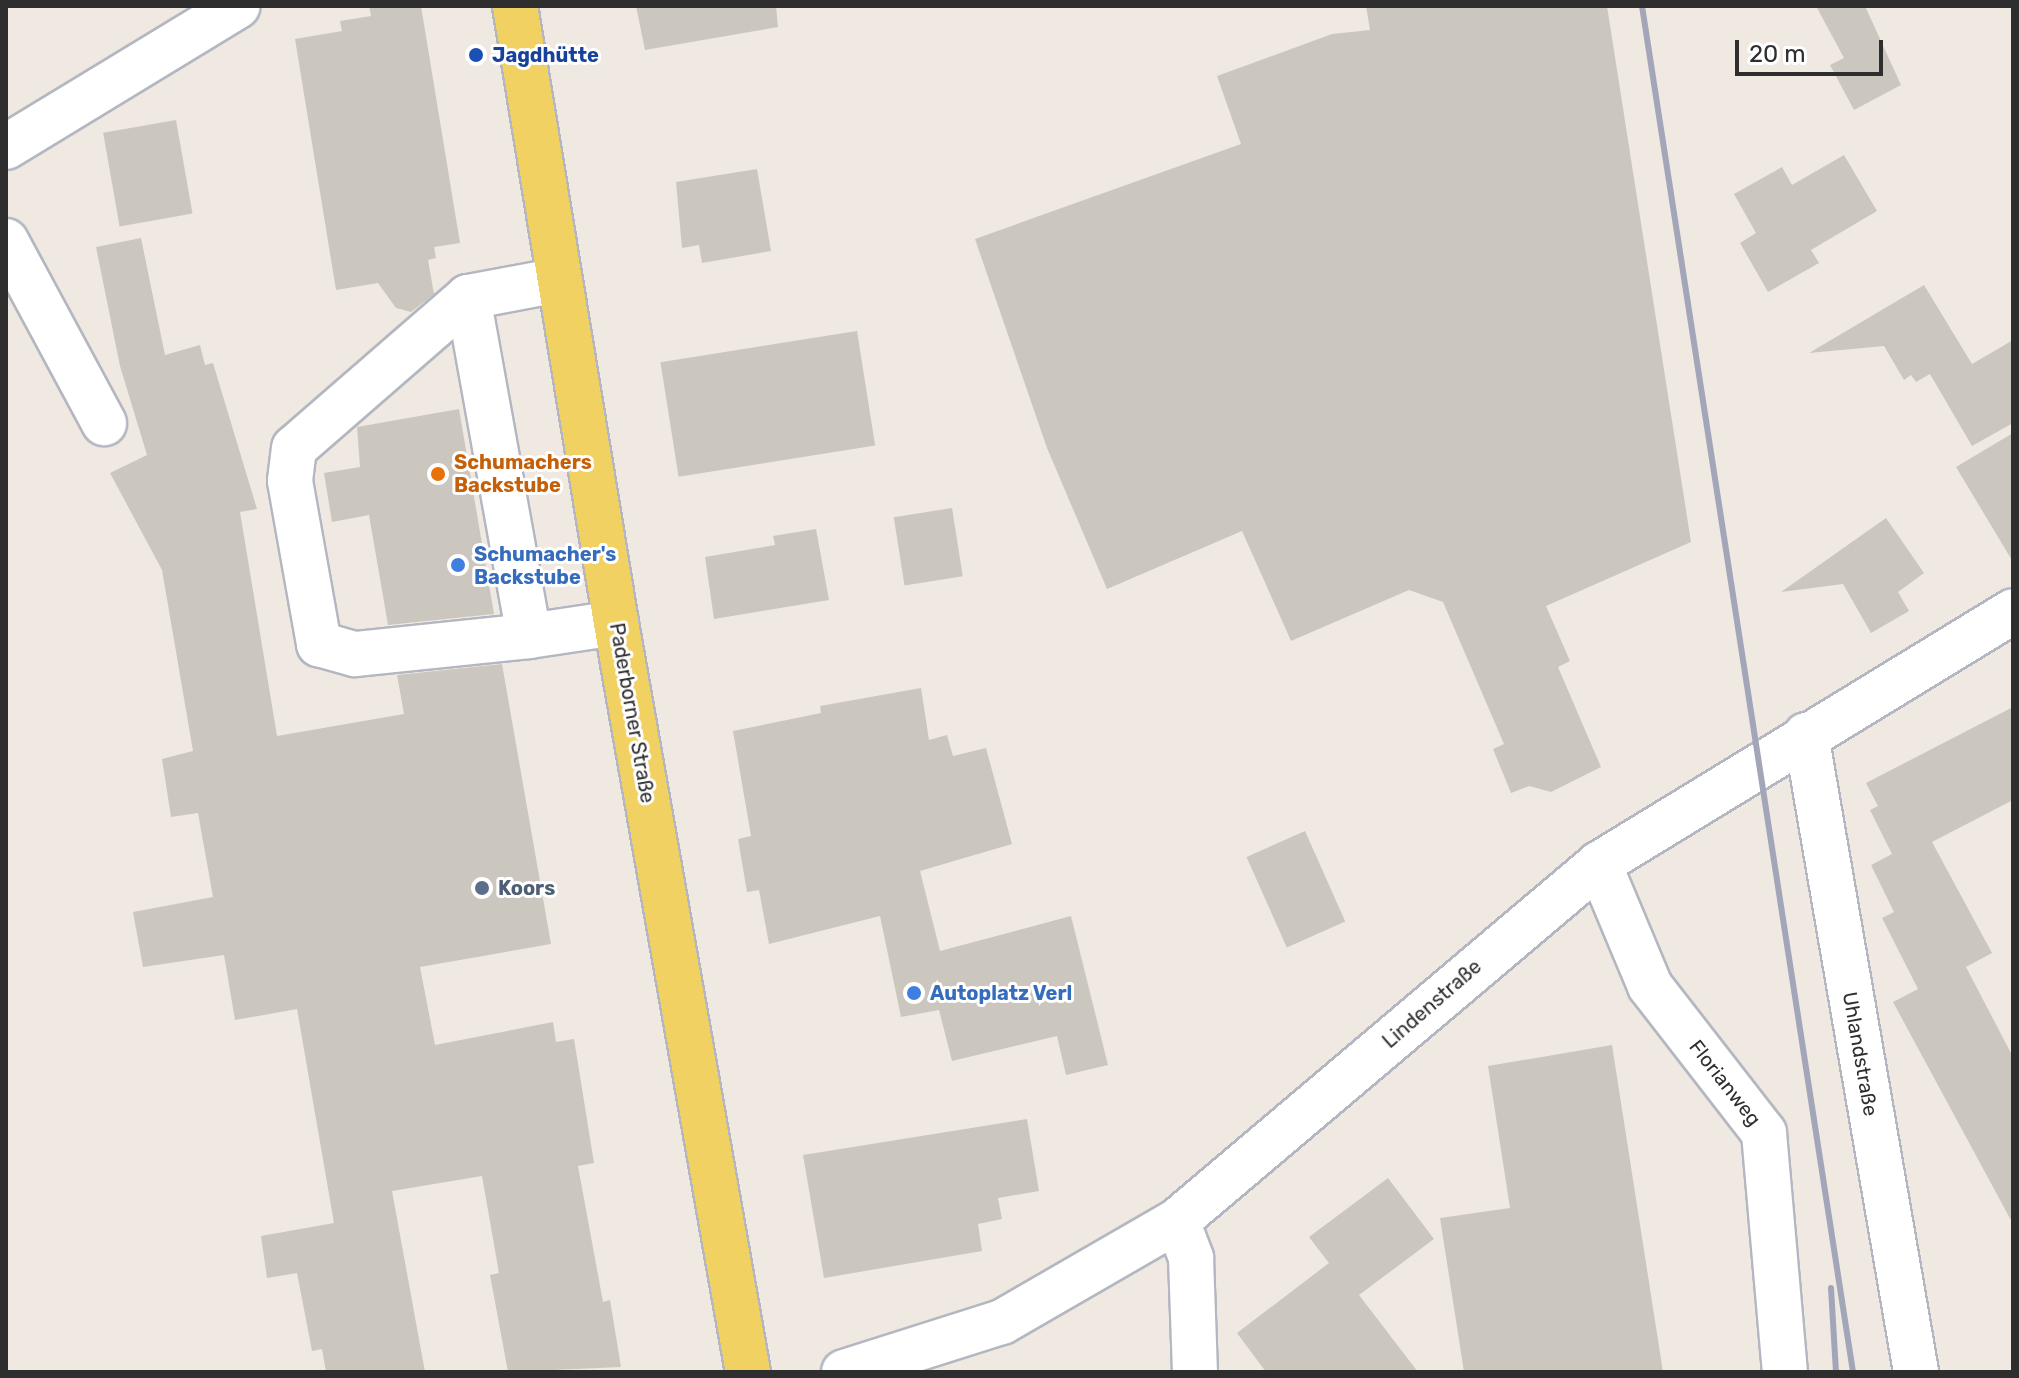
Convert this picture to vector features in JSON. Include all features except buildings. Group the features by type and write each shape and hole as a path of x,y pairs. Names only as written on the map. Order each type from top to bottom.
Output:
{"main road":[{"name":"Paderborner Straße","path":"515,6 616,623 748,1372"}],"street":[{"path":"6,147 238,6"},
{"path":"6,241 104,423"},
{"path":"559,280 468,297 294,448 290,481 319,644 355,654 529,636 616,623"},
{"path":"468,297 529,636"},
{"name":"Lindenstraße","path":"844,1372 1002,1322 1177,1221 1599,864 2013,611"},
{"name":"Uhlandstraße","path":"1806,735 1916,1372"},
{"name":"Florianweg","path":"1599,864 1650,986 1764,1133 1785,1372"},
{"path":"1177,1221 1191,1258 1195,1372"}],"railway":[{"path":"1642,6 1853,1372"},
{"path":"1831,1288 1836,1372"}],"place":[{"name":"Jagdhütte","path":"476,55"},
{"name":"Schumachers Backstube","path":"438,474"},
{"name":"Schumacher's Backstube","path":"458,565"},
{"name":"Koors","path":"482,888"},
{"name":"Autoplatz Verl","path":"914,993"}]}
